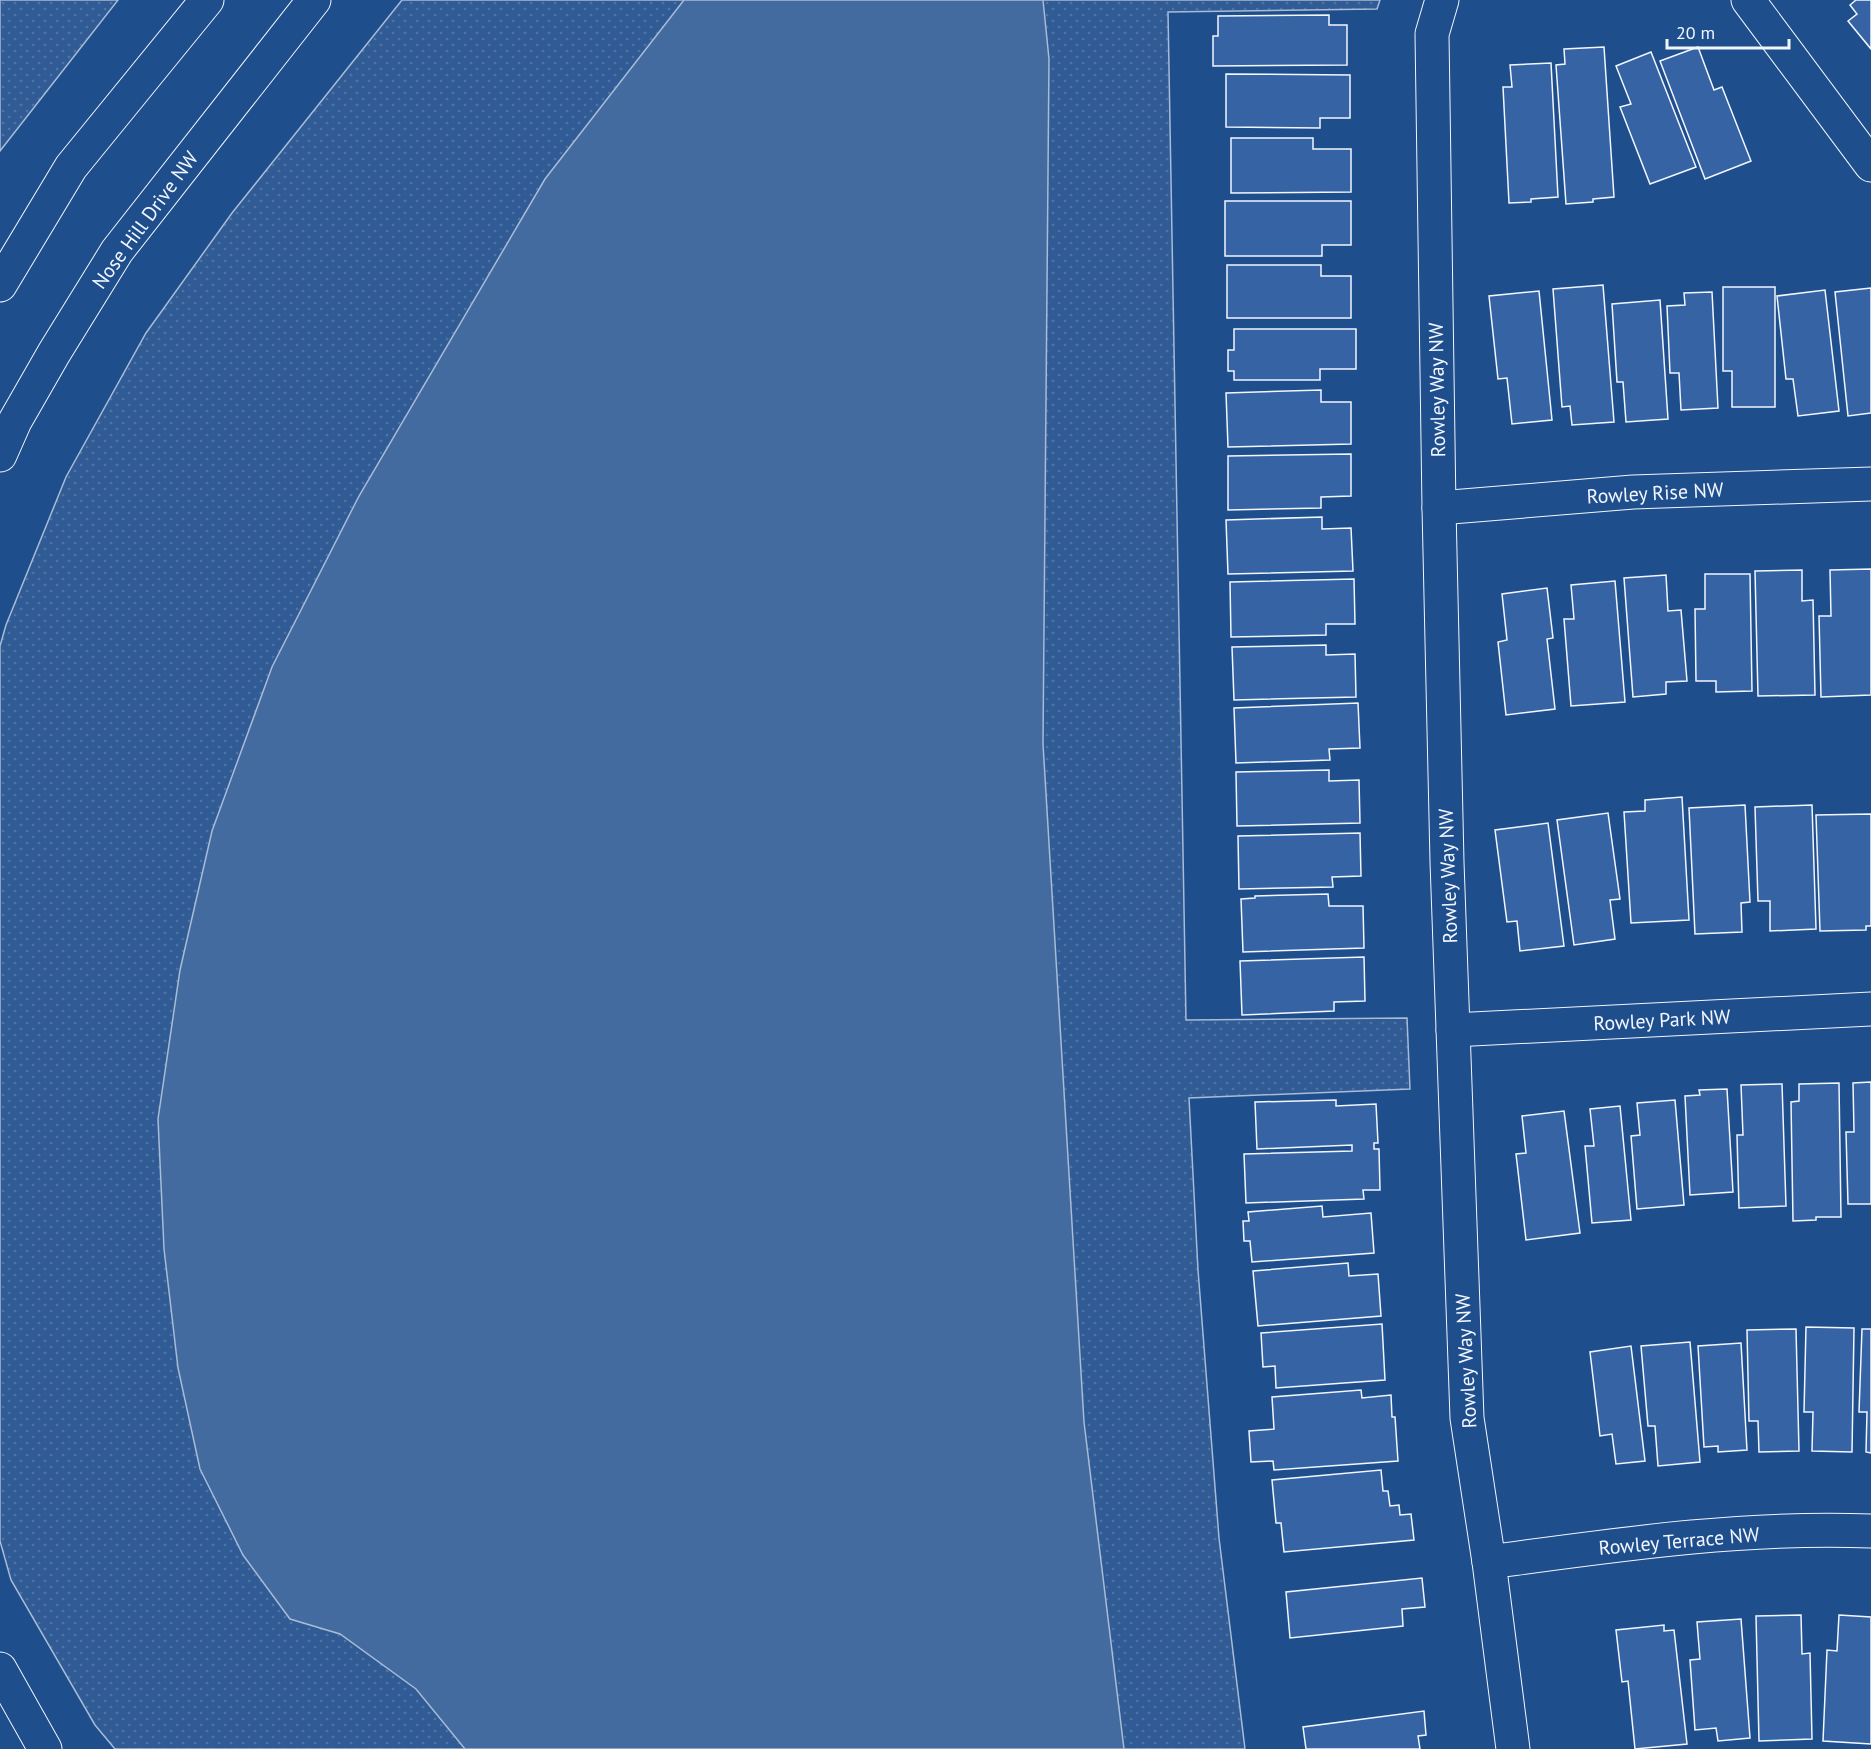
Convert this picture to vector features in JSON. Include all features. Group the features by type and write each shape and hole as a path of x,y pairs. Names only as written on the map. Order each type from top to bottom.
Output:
{"street":[{"path":"0,285 71,167 207,0"},
{"name":"Nose Hill Drive NW","path":"0,455 8,417 54,353 117,251 314,0"},
{"name":"Rowley Way NW","path":"1442,0 1432,34 1438,508 1467,1418 1489,1562 1513,1749"},
{"path":"1748,0 1871,165"},
{"name":"Rowley Rise NW","path":"1438,508 1633,492 1871,484"},
{"name":"Rowley Park NW","path":"1453,1030 1871,1009"},
{"name":"Rowley Terrace NW","path":"1489,1562 1656,1539 1827,1529 1871,1531"},
{"path":"0,1669 45,1749"}],"shaded area":[{"path":"0,0 118,0 0,151"},
{"path":"402,0 1380,0 1377,9 1168,12 1186,1020 1407,1018 1410,1089 1189,1098 1198,1270 1219,1538 1245,1749 115,1749 95,1725 11,1580 0,1541 0,646 6,625 66,477 146,333 232,213"},
{"path":"684,0 1043,0 1049,59 1043,744 1084,1422 1124,1749 465,1749 416,1689 340,1634 290,1619 243,1555 200,1469 178,1368 164,1249 158,1119 180,970 212,831 272,667 359,496 545,179"}],"building":[{"path":"1856,0 1871,0 1871,49 1848,21 1857,14 1850,5"},
{"path":"1329,15 1329,25 1347,25 1347,65 1213,66 1213,36 1218,36 1218,16"},
{"path":"1604,47 1614,197 1593,199 1593,202 1566,204 1556,65 1565,64 1564,49"},
{"path":"1698,47 1714,90 1722,87 1751,161 1705,179 1660,61"},
{"path":"1651,52 1696,167 1650,184 1620,107 1631,104 1616,66"},
{"path":"1551,63 1558,197 1509,203 1503,87 1512,87 1510,65"},
{"path":"1226,74 1350,75 1350,118 1320,118 1320,128 1226,127"},
{"path":"1231,138 1313,138 1313,149 1351,149 1351,192 1231,193"},
{"path":"1225,201 1351,201 1351,245 1322,245 1322,256 1225,256"},
{"path":"1227,265 1321,265 1321,276 1351,276 1351,318 1227,318"},
{"path":"1603,285 1614,422 1572,425 1570,406 1562,407 1553,289"},
{"path":"1723,287 1775,287 1775,407 1732,407 1732,371 1723,371"},
{"path":"1871,288 1871,413 1848,416 1835,292"},
{"path":"1825,290 1839,411 1798,416 1793,379 1786,379 1777,296"},
{"path":"1539,291 1552,420 1512,424 1507,378 1498,379 1489,296"},
{"path":"1712,292 1718,408 1681,410 1679,373 1670,373 1667,306 1685,305 1684,293"},
{"path":"1660,300 1668,419 1626,422 1623,382 1617,382 1612,304"},
{"path":"1234,329 1356,329 1356,369 1320,369 1320,380 1234,380 1234,371 1228,371 1228,350 1234,350"},
{"path":"1321,390 1321,402 1351,402 1351,444 1228,447 1226,393"},
{"path":"1351,454 1351,496 1321,497 1321,508 1228,510 1228,456"},
{"path":"1322,517 1322,529 1351,528 1353,571 1228,574 1226,520"},
{"path":"1871,569 1871,695 1821,697 1819,616 1831,616 1830,570"},
{"path":"1802,570 1802,601 1813,600 1815,695 1758,696 1755,571"},
{"path":"1705,574 1750,574 1752,691 1716,692 1716,681 1696,681 1695,609 1705,609"},
{"path":"1666,575 1668,611 1681,610 1687,681 1666,682 1666,694 1633,697 1624,578"},
{"path":"1354,579 1355,624 1326,624 1326,635 1231,637 1230,582"},
{"path":"1615,581 1625,702 1571,706 1564,619 1574,619 1571,585"},
{"path":"1547,588 1553,638 1547,639 1555,709 1506,715 1498,642 1507,640 1502,594"},
{"path":"1326,645 1326,655 1355,654 1356,697 1234,700 1232,647"},
{"path":"1358,703 1360,748 1329,749 1330,760 1236,763 1234,708"},
{"path":"1329,770 1329,781 1359,780 1360,823 1237,826 1236,772"},
{"path":"1682,797 1689,920 1631,923 1624,812 1645,811 1645,800"},
{"path":"1745,805 1750,902 1741,903 1742,932 1695,934 1689,808"},
{"path":"1812,805 1816,929 1770,931 1770,901 1758,901 1755,807"},
{"path":"1608,813 1620,899 1610,900 1615,939 1574,945 1557,820"},
{"path":"1871,814 1871,926 1866,926 1866,930 1820,931 1816,815"},
{"path":"1548,823 1564,946 1520,951 1517,921 1507,922 1495,830"},
{"path":"1360,833 1361,876 1332,877 1333,887 1239,889 1238,836"},
{"path":"1328,894 1329,906 1363,906 1364,948 1243,952 1241,899 1255,898 1255,896"},
{"path":"1364,957 1365,1001 1334,1002 1334,1011 1242,1015 1240,961"},
{"path":"1871,1082 1871,1204 1848,1204 1846,1132 1854,1132 1853,1083"},
{"path":"1839,1083 1841,1217 1816,1217 1816,1220 1793,1221 1791,1102 1799,1101 1799,1084"},
{"path":"1782,1084 1786,1206 1739,1208 1737,1135 1743,1135 1741,1085"},
{"path":"1727,1089 1733,1192 1690,1195 1685,1096 1700,1095 1699,1090"},
{"path":"1336,1100 1336,1106 1376,1104 1378,1143 1374,1143 1374,1149 1379,1149 1380,1190 1363,1190 1364,1199 1246,1203 1244,1154 1352,1151 1352,1145 1257,1149 1255,1102"},
{"path":"1675,1100 1684,1205 1637,1209 1631,1136 1640,1135 1637,1103"},
{"path":"1620,1106 1631,1220 1592,1223 1585,1146 1594,1146 1590,1109"},
{"path":"1564,1111 1580,1233 1526,1240 1516,1154 1526,1153 1522,1116"},
{"path":"1322,1206 1323,1217 1371,1213 1374,1253 1252,1262 1250,1241 1244,1241 1243,1221 1249,1221 1248,1212"},
{"path":"1348,1263 1349,1276 1378,1274 1381,1316 1258,1326 1253,1271"},
{"path":"1382,1324 1385,1380 1276,1388 1275,1366 1263,1367 1261,1333"},
{"path":"1806,1327 1854,1328 1852,1452 1812,1451 1813,1412 1804,1412"},
{"path":"1796,1329 1799,1451 1759,1452 1758,1421 1749,1421 1747,1330"},
{"path":"1862,1329 1871,1329 1871,1453 1866,1452 1867,1412 1859,1412"},
{"path":"1690,1342 1700,1462 1658,1466 1655,1426 1648,1426 1641,1346"},
{"path":"1741,1343 1747,1450 1718,1452 1718,1446 1704,1447 1698,1346"},
{"path":"1631,1346 1645,1461 1616,1464 1612,1434 1600,1436 1590,1352"},
{"path":"1361,1390 1362,1398 1391,1395 1398,1461 1274,1470 1273,1461 1251,1462 1249,1431 1274,1429 1272,1397"},
{"path":"1381,1470 1383,1491 1388,1491 1390,1506 1399,1505 1400,1515 1411,1514 1414,1540 1284,1552 1281,1523 1276,1523 1272,1480"},
{"path":"1422,1578 1425,1607 1402,1609 1403,1626 1290,1638 1286,1592"},
{"path":"1801,1615 1802,1654 1810,1653 1812,1739 1759,1741 1756,1616"},
{"path":"1839,1615 1871,1617 1871,1744 1823,1741 1827,1650 1837,1651"},
{"path":"1741,1619 1750,1738 1718,1741 1716,1728 1695,1730 1690,1660 1700,1659 1697,1622"},
{"path":"1664,1625 1664,1631 1674,1630 1687,1744 1635,1749 1628,1681 1622,1682 1616,1630"},
{"path":"1424,1711 1426,1735 1418,1736 1420,1749 1306,1749 1303,1727"}]}
